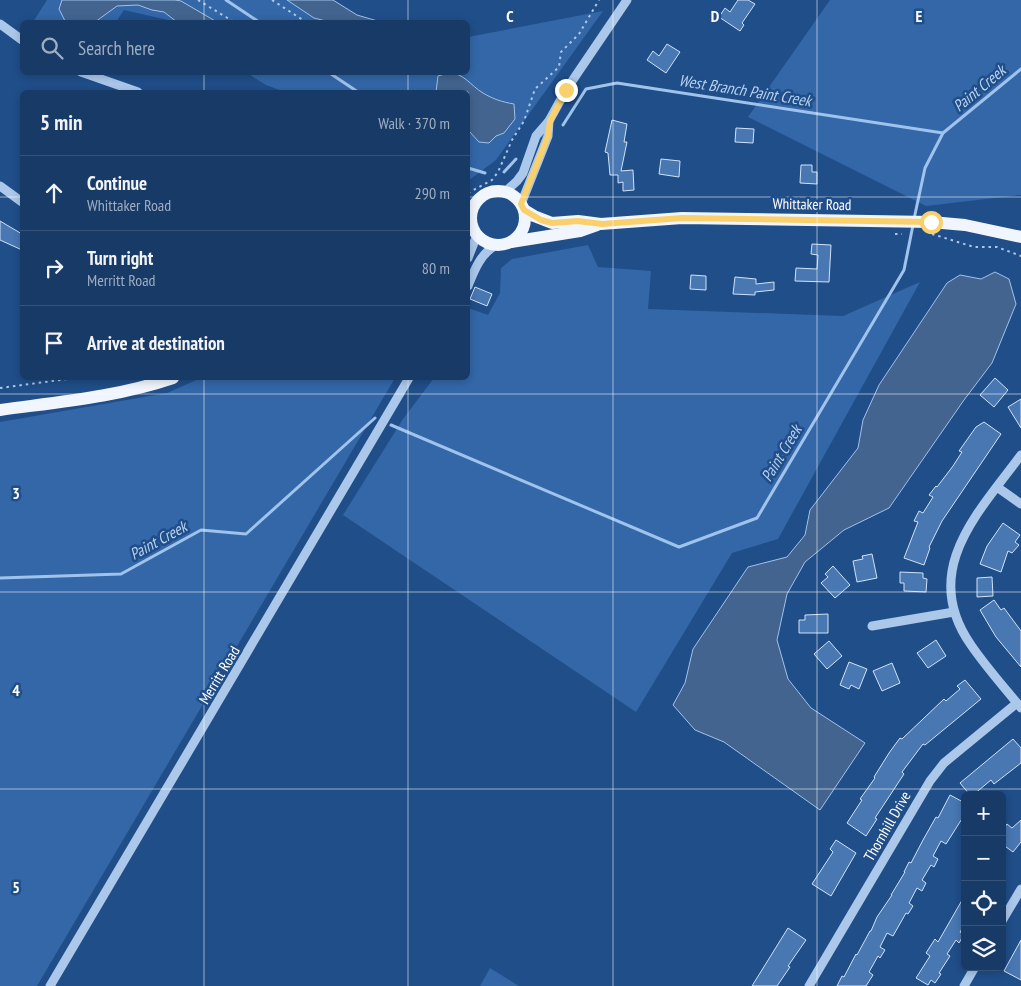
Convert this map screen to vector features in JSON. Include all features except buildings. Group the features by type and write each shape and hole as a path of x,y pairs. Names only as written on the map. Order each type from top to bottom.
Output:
{"main road":[{"path":"505,192 517,199 523,207 524,225 522,232 511,242 496,245 488,244 473,233 471,200 490,193 505,192"},
{"name":"Whittaker Road","path":"523,207 541,220 552,223 578,221 602,224 682,218 893,222 931,228 965,225 1021,237"},
{"name":"Whittaker Road","path":"511,242 580,231 602,224"},
{"path":"0,410 112,394 142,388 167,380"}],"street":[{"path":"505,192 517,181 536,136 550,121 566,90 627,0"},
{"path":"0,24 20,39"},
{"path":"90,75 132,90"},
{"path":"523,207 548,136 550,121"},
{"path":"0,186 20,201"},
{"path":"470,248 473,233"},
{"path":"470,281 479,261 486,252 496,245"},
{"name":"Merritt Road","path":"50,986 408,380"},
{"path":"1019,706 970,644 954,612 951,584 955,556 964,534 1021,455"},
{"path":"997,487 1021,504"},
{"path":"872,626 954,612"},
{"name":"Thornhill Drive","path":"809,986 930,781 944,763 1019,706"},
{"path":"1006,914 1021,889"},
{"path":"964,986 973,971"}],"path":[{"path":"198,0 231,20"},
{"path":"272,0 303,20"},
{"path":"471,200 498,172 512,140 524,121 532,93 559,67 561,52 579,34 599,0"},
{"path":"931,228 974,247 997,248 1021,256"},
{"path":"0,388 61,380"}],"shaded area":[{"path":"47,0 333,0 357,15 374,20 168,20 124,10 117,20 34,20"},
{"path":"62,0 175,0 181,1 214,20 174,20 164,12 138,5 117,6 98,20 64,20 59,9"},
{"path":"287,0 333,0 357,15 374,20 322,20 314,18"},
{"path":"830,0 1021,0 1021,195 926,206 748,117"},
{"path":"603,11 496,160 470,180 470,90 280,90 266,85 250,75 470,75 470,37"},
{"path":"458,75 490,97 514,104 515,119 504,133 496,136 489,143 479,142 470,132 470,90 436,90 438,76"},
{"path":"588,245 598,267 651,271 648,309 843,316 920,282 778,539 732,553 636,712 343,515 403,419 432,380 470,380 470,309 488,315 500,293 501,268 512,259"},
{"path":"995,272 1009,279 1016,304 992,363 889,508 844,530 805,562 787,594 777,640 788,679 811,708 865,743 820,810 724,742 695,730 673,705 685,683 693,649 748,567 787,557 805,535 810,510 858,448 863,420 879,385 947,283 960,275 981,279"},
{"path":"196,380 394,380 37,986 0,986 0,422 167,393"},
{"path":"490,968 519,986 480,986"}],"waterway":[{"name":"West Branch Paint Creek","path":"226,0 256,20"},
{"name":"Paint Creek","path":"914,219 925,168 943,133 1021,69"},
{"name":"West Branch Paint Creek","path":"332,75 355,90"},
{"name":"West Branch Paint Creek","path":"563,125 586,89 617,83 943,133"},
{"name":"West Branch Paint Creek","path":"504,172 516,159"},
{"name":"West Branch Paint Creek","path":"470,169 485,173"},
{"name":"Paint Creek","path":"391,425 679,547 757,518 904,270 913,225"},
{"name":"Paint Creek","path":"0,578 121,574 201,530 246,534 375,418"}],"route":[{"path":"566,90 550,121 548,136 521,204 524,210 541,220 552,223 578,221 602,224 682,218 931,222"}]}
